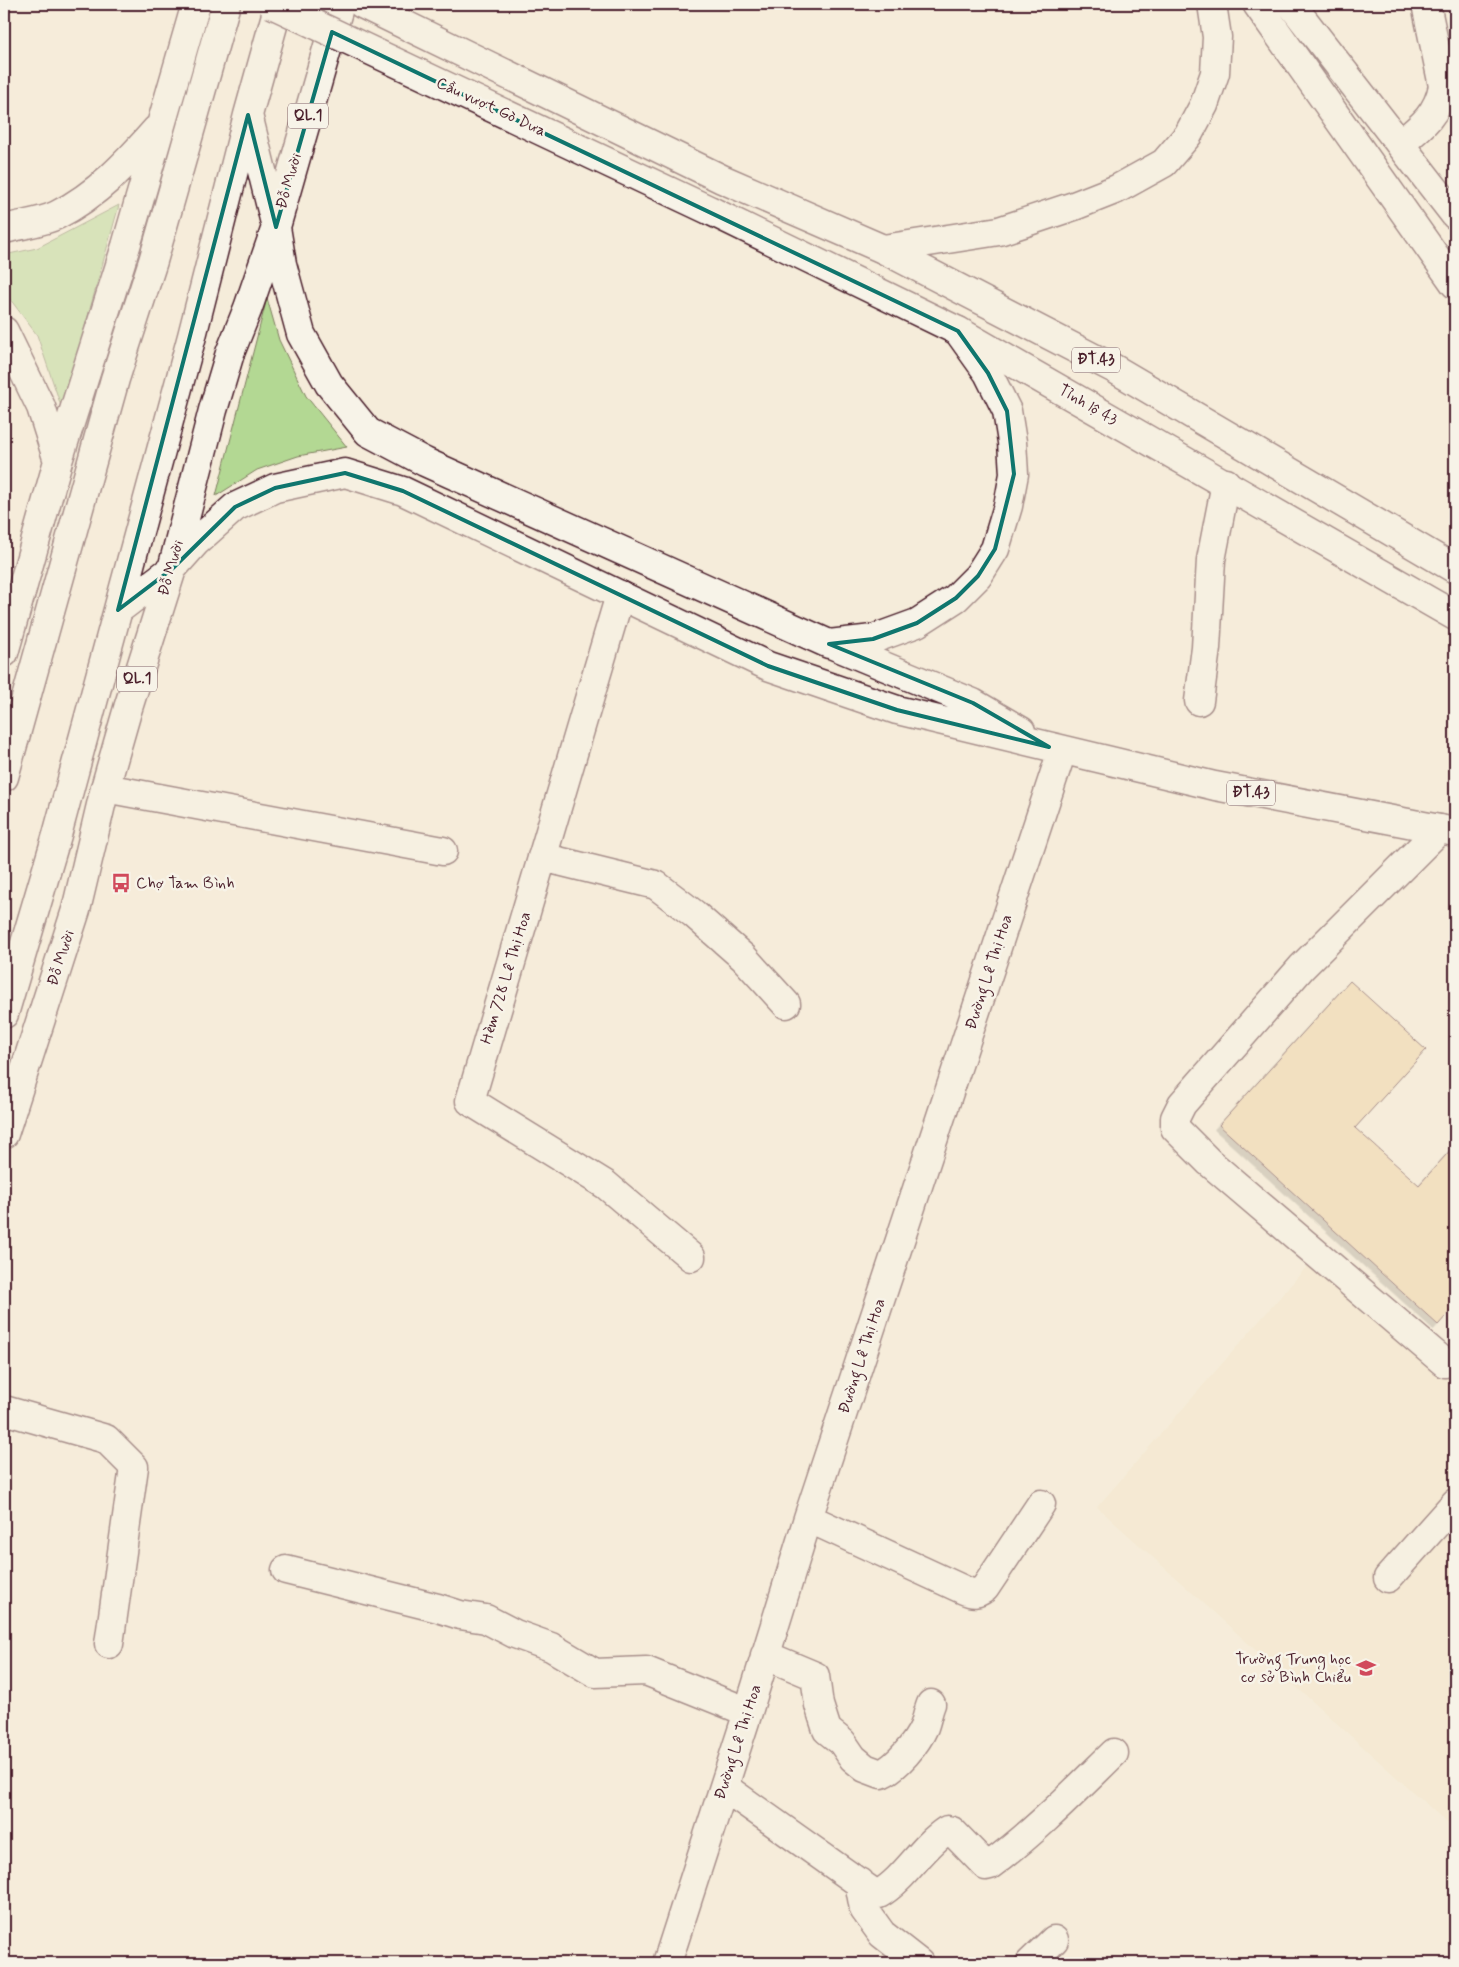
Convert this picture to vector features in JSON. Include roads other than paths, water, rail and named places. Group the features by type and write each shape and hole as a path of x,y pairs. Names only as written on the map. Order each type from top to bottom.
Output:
{"main road":[{"path":"4,653 58,461 162,123 196,4"},
{"path":"4,777 115,379 153,261 226,4"},
{"name":"Cầu vượt Gò Dưa","path":"272,4 711,211"},
{"name":"QL.1","path":"4,1014 57,835 192,336 248,115 279,4"},
{"name":"Đỗ Mười","path":"4,1134 76,910 105,788 172,569 208,428 230,353 276,227 340,4"},
{"name":"ĐT.43","path":"362,4 722,179 883,249 1113,368 1455,569"},
{"path":"883,249 999,231 1074,206 1117,189 1164,163 1188,135 1204,105 1215,73 1217,37 1212,4"},
{"path":"1257,4 1455,284"},
{"path":"1291,4 1455,215"},
{"path":"1400,144 1433,115 1441,99 1443,86 1426,4"},
{"path":"248,115 276,227 282,264 301,334 329,384 368,432 425,462 829,644 973,703 1055,749"},
{"path":"4,228 56,215 91,194 128,161 162,123"},
{"name":"Tỉnh lộ 43","path":"711,211 958,331 1455,616"},
{"path":"4,331 41,408 58,461"},
{"path":"829,644 873,639 917,623 956,598 978,576 995,549 1008,506 1014,474 1012,442 1007,411 988,373 958,331"},
{"path":"118,610 172,569 196,542 235,507 275,488 345,474 403,491 768,666 897,710 1055,749"},
{"path":"1198,701 1206,648 1210,560 1226,483"},
{"name":"Hèm 728 Lê Thị Hoa","path":"620,595 470,1101 606,1185 691,1257"},
{"name":"ĐT.43","path":"1055,749 1215,786 1447,830"},
{"name":"Đường Lê Thị Hoa","path":"667,1963 1055,749"},
{"path":"105,788 443,851"},
{"path":"1445,1363 1209,1162 1176,1128 1175,1118 1182,1104 1302,967 1447,830"},
{"path":"542,857 656,885 694,914 744,958 786,1004"},
{"path":"4,1410 106,1439 134,1467 109,1644"},
{"path":"1388,1578 1455,1503"},
{"path":"808,1518 972,1594 979,1593 985,1588 1041,1504"},
{"path":"286,1570 438,1608 460,1616 486,1619 516,1634 551,1647 595,1673 646,1671 748,1712"},
{"path":"766,1655 815,1676 819,1705 827,1730 842,1742 853,1758 866,1768 881,1774 890,1770 904,1755 923,1728 931,1704"},
{"path":"724,1787 872,1892 879,1894 902,1875 937,1837 947,1830 952,1831 986,1866 990,1865 1051,1814 1114,1754"},
{"path":"859,1882 864,1909 882,1934 919,1963"},
{"path":"1030,1963 1054,1940"}],"place":[{"name":"Chợ Tam Bình","path":"121,883"},
{"name":"Trường Trung học cơ sở Bình Chiểu","path":"1366,1668"}]}
